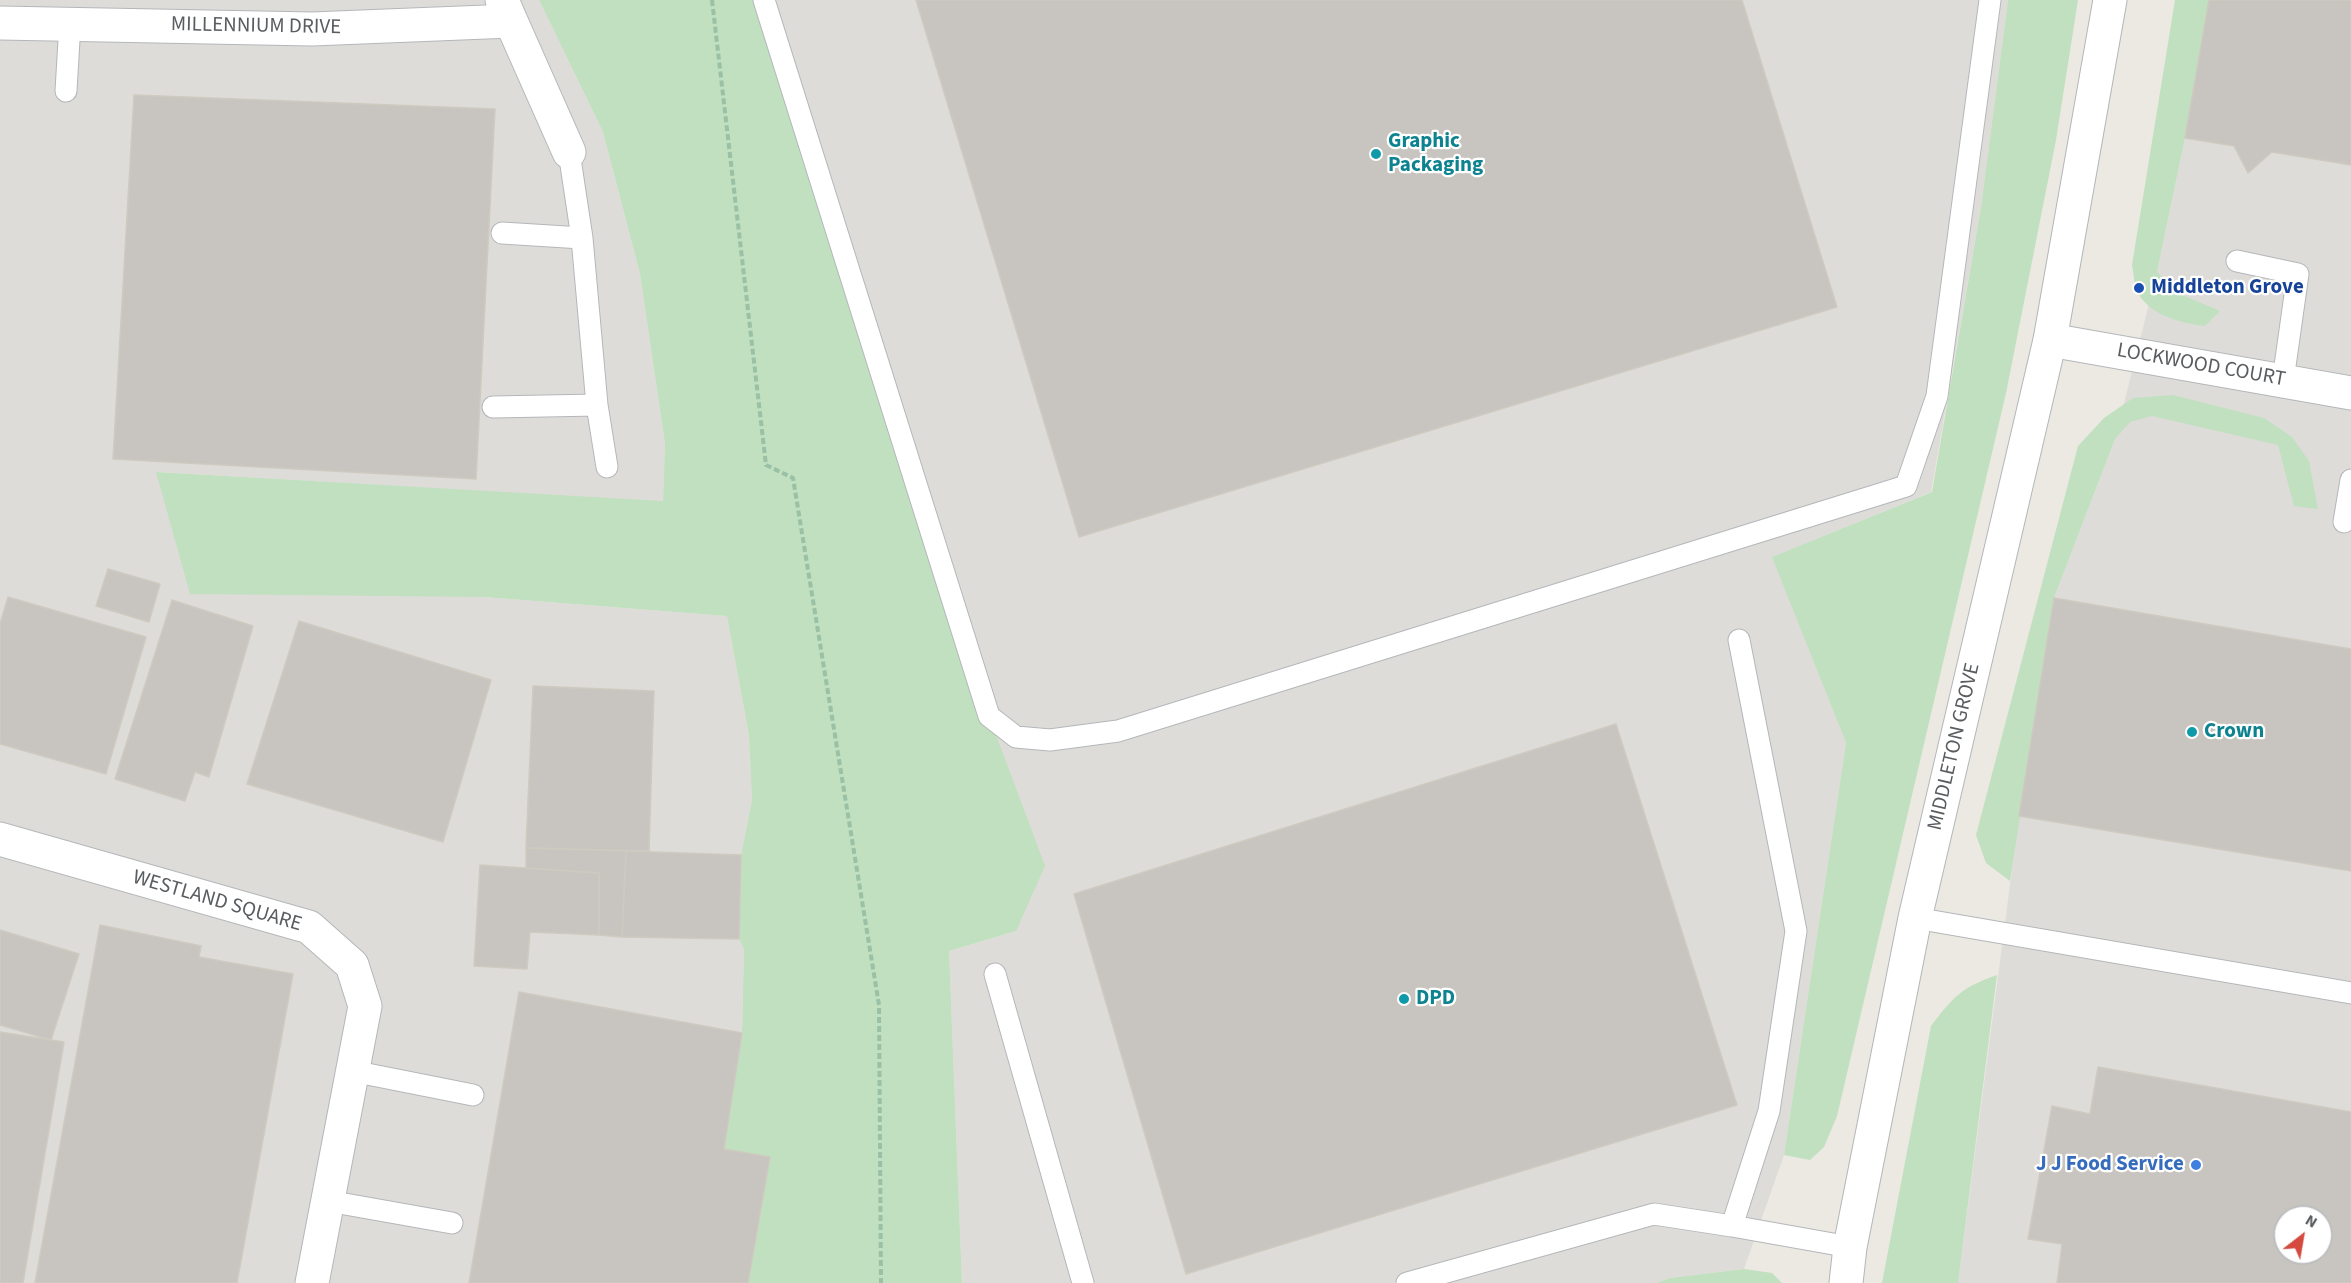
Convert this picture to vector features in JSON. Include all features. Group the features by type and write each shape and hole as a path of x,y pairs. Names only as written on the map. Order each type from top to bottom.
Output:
{"street":[{"name":"MIDDLETON GROVE","path":"1846,1283 1850,1247 1915,918 2050,340 2110,0"},
{"name":"MILLENNIUM DRIVE","path":"0,23 312,29 506,11 569,153"},
{"name":"LOCKWOOD COURT","path":"2050,340 2351,393"},
{"name":"WESTLAND SQUARE","path":"0,839 309,927 352,965 365,1006 312,1283"}],"lane":[{"path":"764,0 989,716 1016,737 1050,740 1118,731 1906,486 1938,396 1990,0"},
{"path":"66,91 70,23"},
{"path":"569,153 582,238 597,405 607,467"},
{"path":"502,233 582,238"},
{"path":"2237,261 2298,274 2283,380"},
{"path":"494,407 597,405"},
{"path":"2344,522 2351,480"},
{"path":"1732,1226 1769,1111 1796,931 1739,640"},
{"path":"1915,918 2351,993"},
{"path":"995,974 1083,1283"},
{"path":"352,1071 473,1095"},
{"path":"328,1201 452,1223"},
{"path":"1407,1283 1654,1214 1850,1247"}],"path":[{"path":"712,0 766,465 793,478 879,1005 881,1283"}],"shaded area":[{"path":"0,0 539,0 603,132 640,274 665,444 663,502 157,472 484,597 727,616 749,736 752,800 741,855 739,939 744,949 742,1033 724,1149 770,1157 748,1283 0,1283"},
{"path":"764,0 2008,0 1981,207 1931,492 1773,557 1846,743 1784,1155 1744,1269 1670,1278 1656,1283 962,1283 949,951 1016,931 989,716"},
{"path":"2209,0 2351,0 2351,1283 1958,1283 2019,816 2054,598 2115,439 2157,272 2185,138"}],"green space":[{"path":"539,0 764,0 989,716 1045,866 1016,931 949,951 962,1283 748,1283 770,1158 724,1149 742,1033 744,949 739,939 741,855 752,800 749,736 727,616 484,597 190,594 156,472 663,501 665,444 640,274 603,132"},
{"path":"2008,0 2078,0 2056,140 2006,393 1837,1116 1824,1147 1810,1160 1784,1155 1846,743 1772,557 1932,492 1981,207"},
{"path":"2175,0 2209,0 2185,138 2157,272 2182,295 2220,311 2205,326 2167,317 2151,307 2137,290 2132,265"},
{"path":"2173,395 2264,418 2292,437 2309,461 2318,509 2294,506 2278,445 2152,416 2130,422 2115,439 2054,598 2010,881 1986,863 1976,835 2078,446 2104,418 2133,398"},
{"path":"1997,975 1958,1283 1882,1283 1931,1026 1959,994"},
{"path":"1744,1269 1772,1273 1782,1283 1656,1283 1670,1278"}],"building":[{"name":"Graphic Packaging","path":"916,0 1742,0 1837,307 1079,537"},
{"path":"2209,0 2351,0 2351,165 2272,152 2248,173 2234,146 2185,138"},
{"path":"134,95 495,109 476,479 113,459"},
{"path":"108,569 160,584 149,622 96,606"},
{"path":"8,597 146,637 106,774 0,744 0,624"},
{"name":"Crown","path":"2054,598 2351,649 2351,871 2019,816"},
{"path":"172,600 253,626 209,777 195,772 185,801 115,779"},
{"path":"299,621 491,680 443,842 247,784"},
{"path":"533,686 654,691 649,851 526,848"},
{"name":"DPD","path":"1616,724 1737,1105 1186,1274 1074,894"},
{"path":"526,848 626,851 622,937 599,935 599,873 526,868"},
{"path":"626,851 741,855 739,939 622,937"},
{"path":"480,865 599,873 599,935 530,932 527,969 474,966"},
{"path":"100,925 201,946 199,957 293,974 237,1283 35,1283"},
{"path":"0,930 79,954 51,1040 0,1025"},
{"path":"519,992 742,1033 724,1149 770,1157 748,1283 469,1283"},
{"path":"0,1032 64,1042 23,1283 0,1283"},
{"name":"J J Food Service","path":"2098,1067 2351,1112 2351,1283 2057,1283 2062,1244 2028,1239 2052,1106 2090,1114"}],"place":[{"name":"Graphic Packaging","path":"1376,154"},
{"name":"Middleton Grove","path":"2139,288"},
{"name":"Crown","path":"2192,732"},
{"name":"DPD","path":"1404,999"},
{"name":"J J Food Service","path":"2196,1165"}]}
